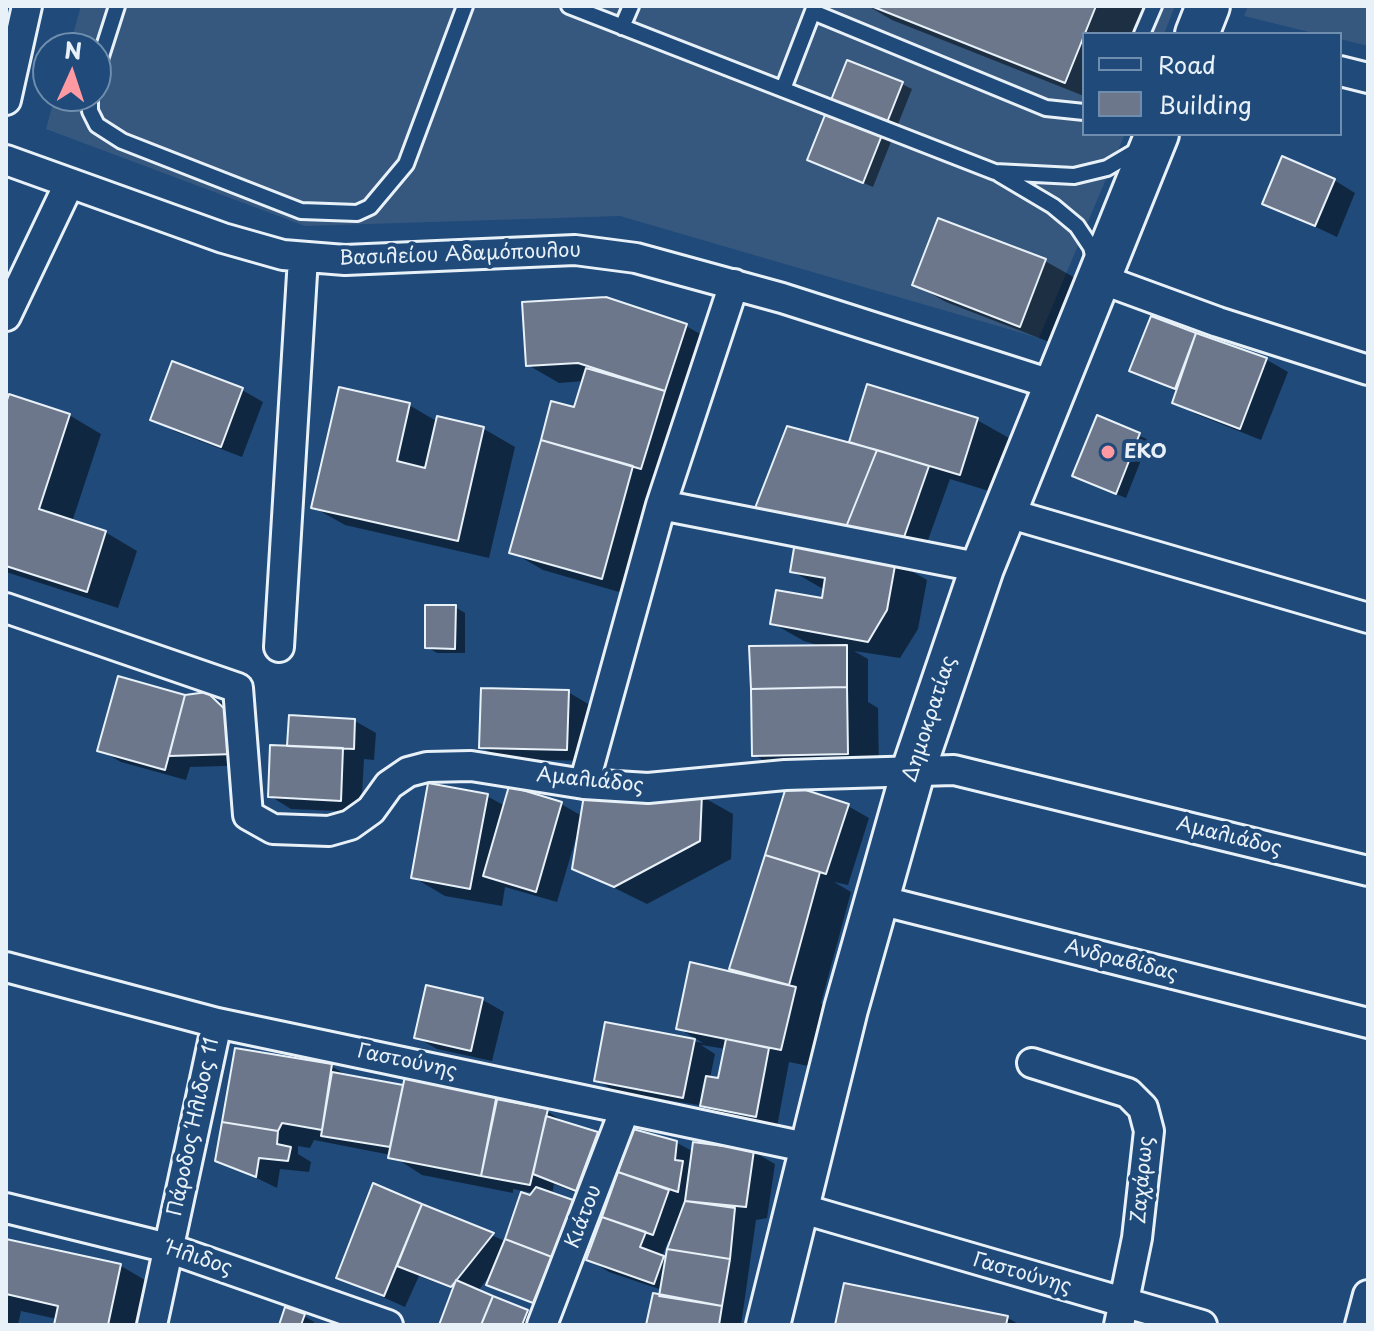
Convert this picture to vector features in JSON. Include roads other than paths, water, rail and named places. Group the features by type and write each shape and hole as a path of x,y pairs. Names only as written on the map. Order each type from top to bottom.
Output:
{"main road":[{"path":"1198,32 1208,6"},
{"name":"Δημοκρατίας","path":"768,1325 875,899 914,768 982,568 1156,137"}],"street":[{"path":"6,100 27,6"},
{"path":"1342,72 1368,78"},
{"name":"Βασιλείου Αδαμόπουλου","path":"6,160 223,238 303,258 345,260 596,251 734,284 1054,385"},
{"path":"6,316 69,184"},
{"path":"279,647 303,258"},
{"path":"1098,278 1231,327 1368,370"},
{"path":"584,784 661,505 734,284"},
{"path":"661,505 982,568"},
{"path":"1004,512 1368,618"},
{"name":"Αμαλιάδος","path":"6,608 238,688 248,815 273,829 329,831 350,825 371,810 389,785 408,772 427,767 471,766 584,784 648,788 785,775 914,768 973,773 1368,871"},
{"name":"Ανδραβίδας","path":"875,899 1368,1023"},
{"name":"Γαστούνης","path":"6,967 217,1023 810,1148"},
{"name":"Πάροδος Ήλιδος 11","path":"152,1325 217,1023"},
{"name":"Ζαχάρως","path":"1032,1063 1128,1093 1143,1108 1149,1131 1137,1238 1122,1314"},
{"name":"Κιάτου","path":"542,1325 625,1109"},
{"name":"Γαστούνης","path":"796,1207 1122,1314 1202,1325"},
{"name":"Ήλιδος","path":"6,1208 168,1248 388,1325"},
{"path":"1360,1325 1368,1295"}],"lane":[{"path":"109,32 117,6"},
{"path":"90,112 97,125 122,141 301,211 357,213 370,207 406,164 465,6"},
{"path":"569,6 995,172 1053,206 1077,226 1091,247 1098,278"},
{"path":"622,27 631,6"},
{"path":"1143,32 1154,6"},
{"path":"783,89 814,9 1046,108 1082,112"},
{"path":"995,172 1074,176 1107,168 1156,137"}],"place":[{"name":"EKO","path":"1108,452"}]}
